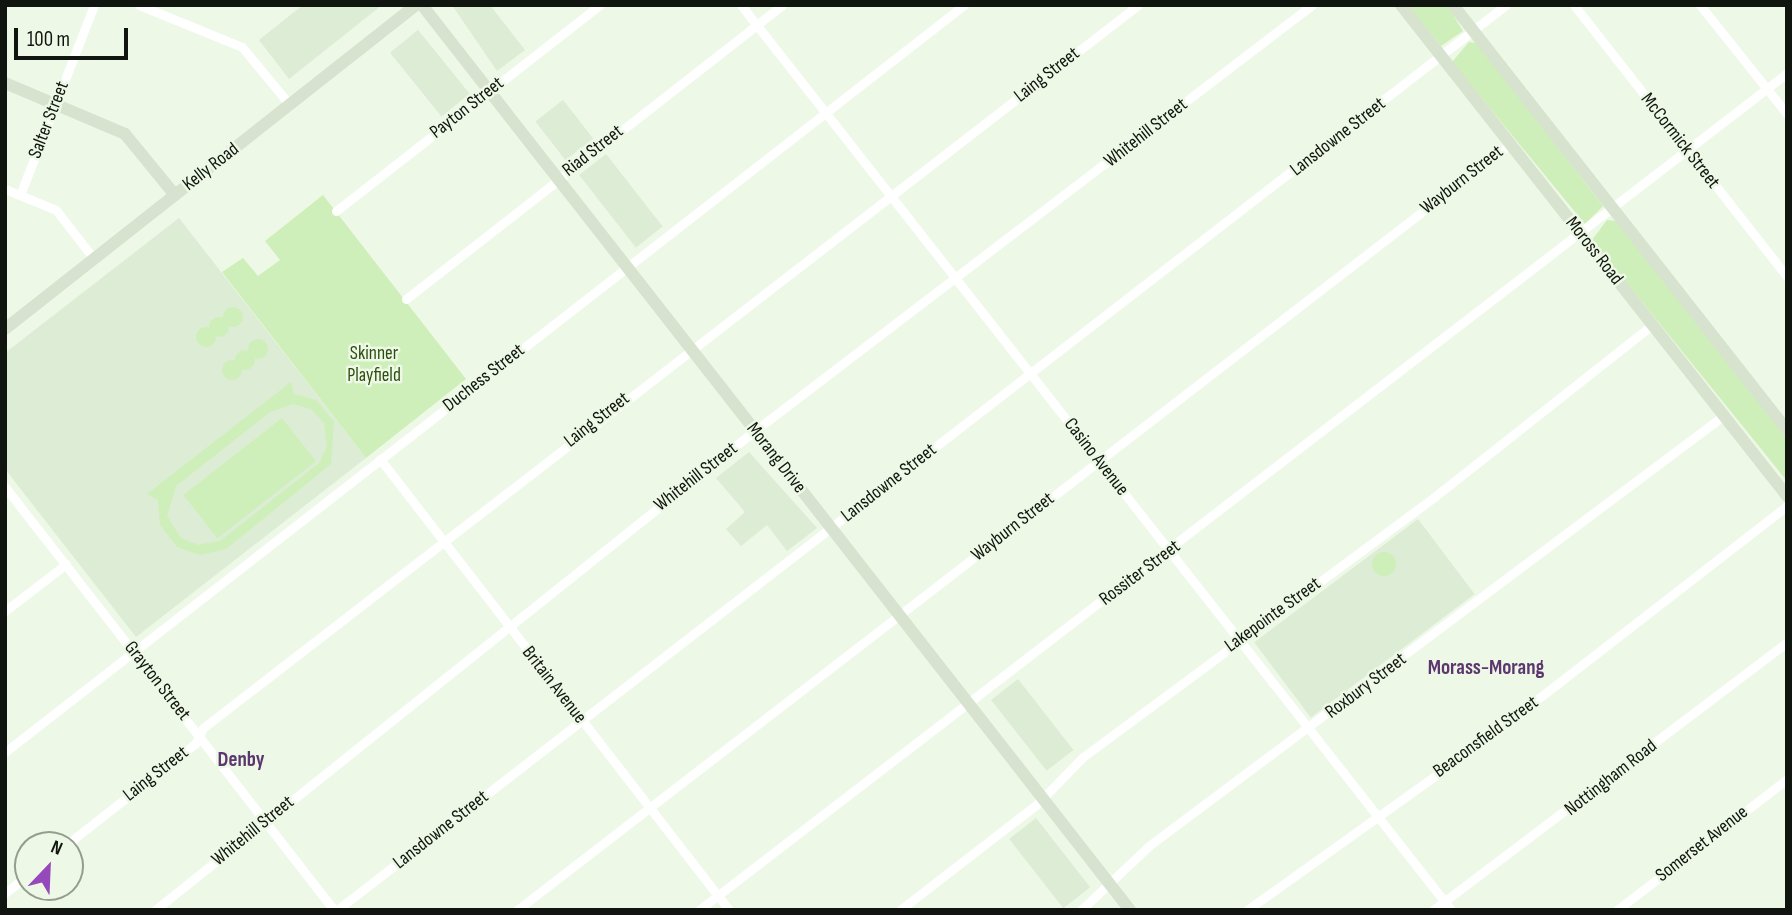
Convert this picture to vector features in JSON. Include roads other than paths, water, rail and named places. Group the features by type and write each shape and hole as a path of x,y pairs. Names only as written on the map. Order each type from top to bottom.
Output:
{"street":[{"name":"Salter Street","path":"20,195 94,5"},
{"path":"139,5 242,47 290,105"},
{"name":"Kelly Road","path":"5,329 416,5"},
{"name":"Morang Drive","path":"422,5 1130,910"},
{"name":"Payton Street","path":"336,211 600,5"},
{"name":"Casino Avenue","path":"741,5 1451,910"},
{"name":"Riad Street","path":"406,299 782,5"},
{"name":"Duchess Street","path":"5,752 964,5"},
{"name":"Laing Street","path":"83,831 443,541 1138,5"},
{"name":"Whitehill Street","path":"155,910 508,625 1312,5"},
{"name":"Moross Road","path":"1401,5 1787,496"},
{"path":"1453,5 1787,430"},
{"name":"Lansdowne Street","path":"335,910 1506,5"},
{"name":"McCormick Street","path":"1574,5 1787,277"},
{"path":"1700,5 1787,114"},
{"name":"Rossiter Street","path":"699,910 1787,73"},
{"path":"5,83 125,134 175,195"},
{"name":"Wayburn Street","path":"517,910 1510,144"},
{"path":"5,189 56,210 94,259"},
{"name":"Lakepointe Street","path":"900,910 1041,797 1083,757 1433,498 1652,325"},
{"name":"Roxbury Street","path":"1081,910 1150,845 1309,729 1723,416"},
{"name":"Britain Avenue","path":"380,459 729,910"},
{"name":"Grayton Street","path":"5,486 335,910"},
{"name":"Beaconsfield Street","path":"1247,910 1378,817 1787,506"},
{"path":"5,611 65,564"},
{"name":"Nottingham Road","path":"1433,910 1787,642"},
{"name":"Somerset Avenue","path":"1617,910 1787,779"}],"district":[{"name":"Morass-Morang","path":"1486,668"},
{"name":"Denby","path":"241,760"}],"park label":[{"name":"Skinner Playfield","path":"374,365"}]}
